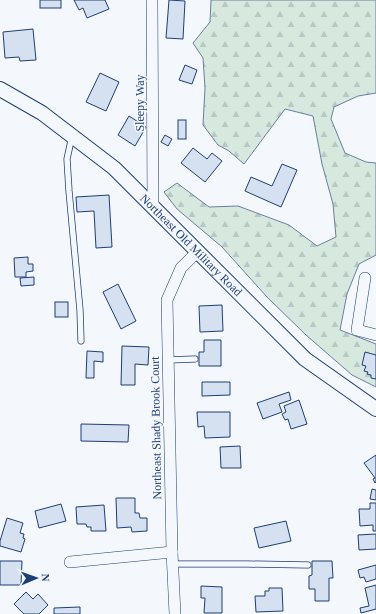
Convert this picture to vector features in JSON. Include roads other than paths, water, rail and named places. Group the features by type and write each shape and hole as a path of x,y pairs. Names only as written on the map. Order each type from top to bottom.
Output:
{"street":[{"name":"Sleepy Way","path":"152,0 153,207"},
{"name":"Northeast Old Military Road","path":"0,89 42,113 114,168 305,360 376,409"},
{"name":"Northeast Shady Brook Court","path":"175,614 172,564 167,300 181,268 198,251"},
{"path":"365,278 357,330 376,336"},
{"path":"70,562 172,552"}],"lane":[{"path":"72,136 67,159 68,191 80,310 81,341"},
{"path":"168,360 195,360"},
{"path":"172,564 308,565"}]}
